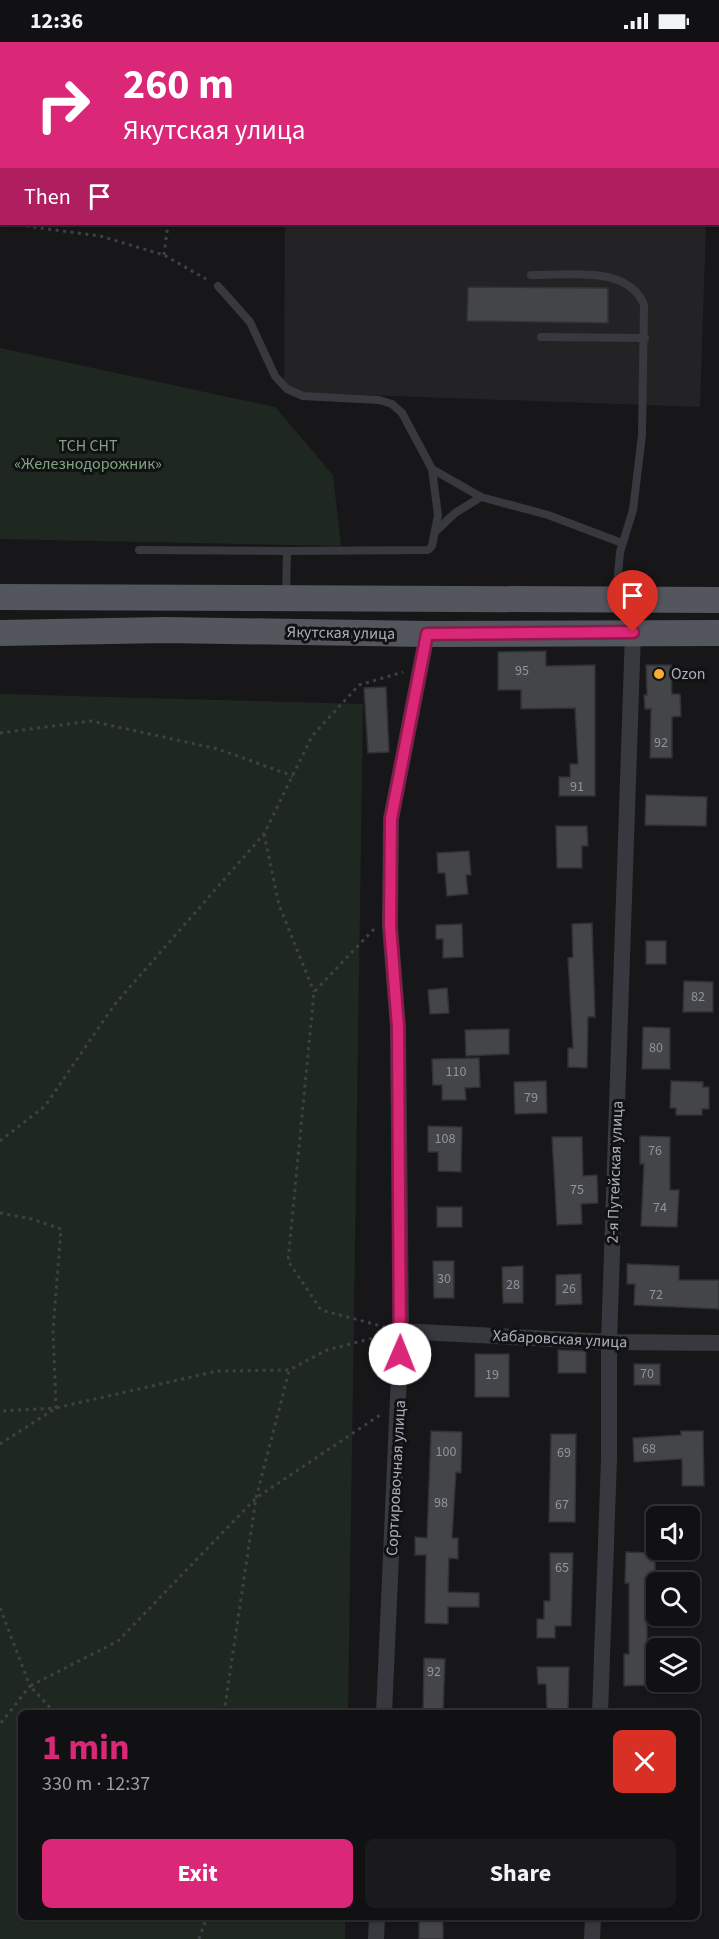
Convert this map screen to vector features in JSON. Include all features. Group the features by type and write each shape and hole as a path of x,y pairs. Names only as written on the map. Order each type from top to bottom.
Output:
{"main road":[{"name":"Якутская улица","path":"0,597 719,600"},
{"name":"Якутская улица","path":"0,633 166,630 425,643 633,632 719,633"}],"street":[{"name":"2-я Путейская улица","path":"600,1710 609,1459 609,1342 633,632"},
{"name":"Сортировочная улица","path":"384,1710 400,1402 401,1331 398,1027 390,926 391,819 425,643"},
{"name":"Хабаровская улица","path":"401,1331 609,1342 719,1342"},
{"path":"376,1939 377,1920"},
{"path":"592,1939 593,1920"}],"lane":[{"path":"531,276 614,278 641,298 645,313 642,435 633,510 622,543 616,600"},
{"path":"139,550 420,551 428,550 432,546 438,515 432,469 402,413 392,404 380,400 303,396 287,389 275,376 250,322 218,286"},
{"path":"541,337 645,338"},
{"path":"432,469 481,497 548,515 622,543"},
{"path":"435,532 455,513 481,497"},
{"path":"286,598 287,550"}],"path":[{"path":"18,225 100,236 164,255 218,286"},
{"path":"164,255 168,225"},
{"path":"0,1141 45,1106 115,1004 264,834 312,736 359,685 408,671 425,643"},
{"path":"0,733 90,721 218,749 293,776"},
{"path":"264,834 279,905 314,992 288,1261 321,1310 401,1331"},
{"path":"314,992 376,926 390,926"},
{"path":"0,1213 32,1219 61,1229 54,1329 56,1408"},
{"path":"0,1411 56,1408 217,1371 289,1370 327,1350 401,1331"},
{"path":"224,1710 256,1498 289,1370"},
{"path":"0,1724 30,1686 118,1641 256,1498 400,1402"},
{"path":"0,1444 56,1408"},
{"path":"0,1608 30,1686 52,1710"},
{"path":"200,1939 206,1920"}],"shaded area":[{"path":"285,225 706,225 700,407 284,392"}],"green space":[{"name":"ТСН СНТ «Железнодорожник»","path":"0,348 275,407 333,475 341,546 0,539"},
{"path":"0,694 363,704 348,1710 18,1710 18,1920 345,1920 345,1939 0,1939"}],"building":[{"path":"468,287 608,288 608,323 467,321"},
{"path":"546,651 546,666 595,665 595,796 559,796 559,777 570,777 570,764 578,764 575,708 521,709 521,690 498,690 498,652"},
{"path":"646,665 671,665 672,694 680,694 681,716 672,717 672,758 650,758 651,709 645,709 644,695 647,695"},
{"path":"386,687 389,752 368,753 364,688"},
{"path":"646,795 707,797 706,826 645,825"},
{"path":"556,826 587,826 588,846 582,846 582,868 557,868"},
{"path":"469,851 471,875 466,875 468,894 447,896 445,873 438,873 437,853"},
{"path":"592,923 595,1017 588,1017 587,1068 568,1067 568,1048 573,1048 568,958 573,957 572,924"},
{"path":"462,924 463,957 443,958 443,939 436,939 436,925"},
{"path":"646,941 666,941 666,964 646,964"},
{"path":"684,981 713,982 713,1012 683,1012"},
{"path":"447,988 449,1013 430,1014 428,990"},
{"path":"643,1027 670,1028 670,1069 642,1069"},
{"path":"509,1029 509,1054 466,1056 465,1030"},
{"path":"479,1058 480,1087 465,1088 466,1100 442,1100 442,1085 433,1085 432,1059"},
{"path":"546,1081 547,1113 515,1114 514,1082"},
{"path":"671,1081 703,1082 703,1087 709,1087 709,1109 702,1109 702,1115 676,1115 676,1108 670,1108"},
{"path":"428,1126 462,1127 461,1172 438,1171 438,1152 428,1152"},
{"path":"640,1136 670,1137 670,1190 679,1190 677,1227 641,1226 644,1164 640,1164"},
{"path":"552,1137 582,1137 583,1176 597,1175 598,1203 581,1204 582,1224 557,1225"},
{"path":"437,1207 462,1207 462,1227 437,1227"},
{"path":"433,1261 454,1261 454,1298 434,1298"},
{"path":"627,1264 679,1266 679,1280 719,1280 719,1309 634,1305 635,1284 627,1284"},
{"path":"523,1266 523,1303 503,1303 502,1267"},
{"path":"581,1274 582,1304 556,1305 556,1275"},
{"path":"558,1350 586,1351 586,1373 558,1373"},
{"path":"475,1354 509,1354 509,1397 475,1397"},
{"path":"634,1364 660,1364 660,1385 634,1385"},
{"path":"431,1431 462,1432 461,1473 456,1472 452,1538 458,1538 458,1559 449,1558 448,1592 479,1593 479,1607 448,1607 448,1624 425,1623 426,1555 415,1555 415,1537 427,1538"},
{"path":"681,1431 703,1431 704,1486 682,1486 682,1459 634,1462 633,1438 681,1435"},
{"path":"551,1434 576,1434 575,1522 549,1522"},
{"path":"626,1552 646,1553 646,1560 655,1560 655,1572 646,1572 646,1685 624,1686 624,1654 629,1654 629,1583 625,1583"},
{"path":"550,1553 573,1553 571,1626 555,1626 555,1638 537,1638 537,1619 544,1619 544,1601 550,1601"},
{"path":"424,1658 445,1659 443,1710 423,1710"},
{"path":"537,1667 569,1667 568,1710 547,1710 546,1684 538,1684"},
{"path":"419,1920 443,1920 443,1939 419,1939"}],"place":[{"name":"Ozon","path":"659,674"}],"route":[{"path":"400,1354 398,1027 390,926 391,819 427,634 633,632"}]}
